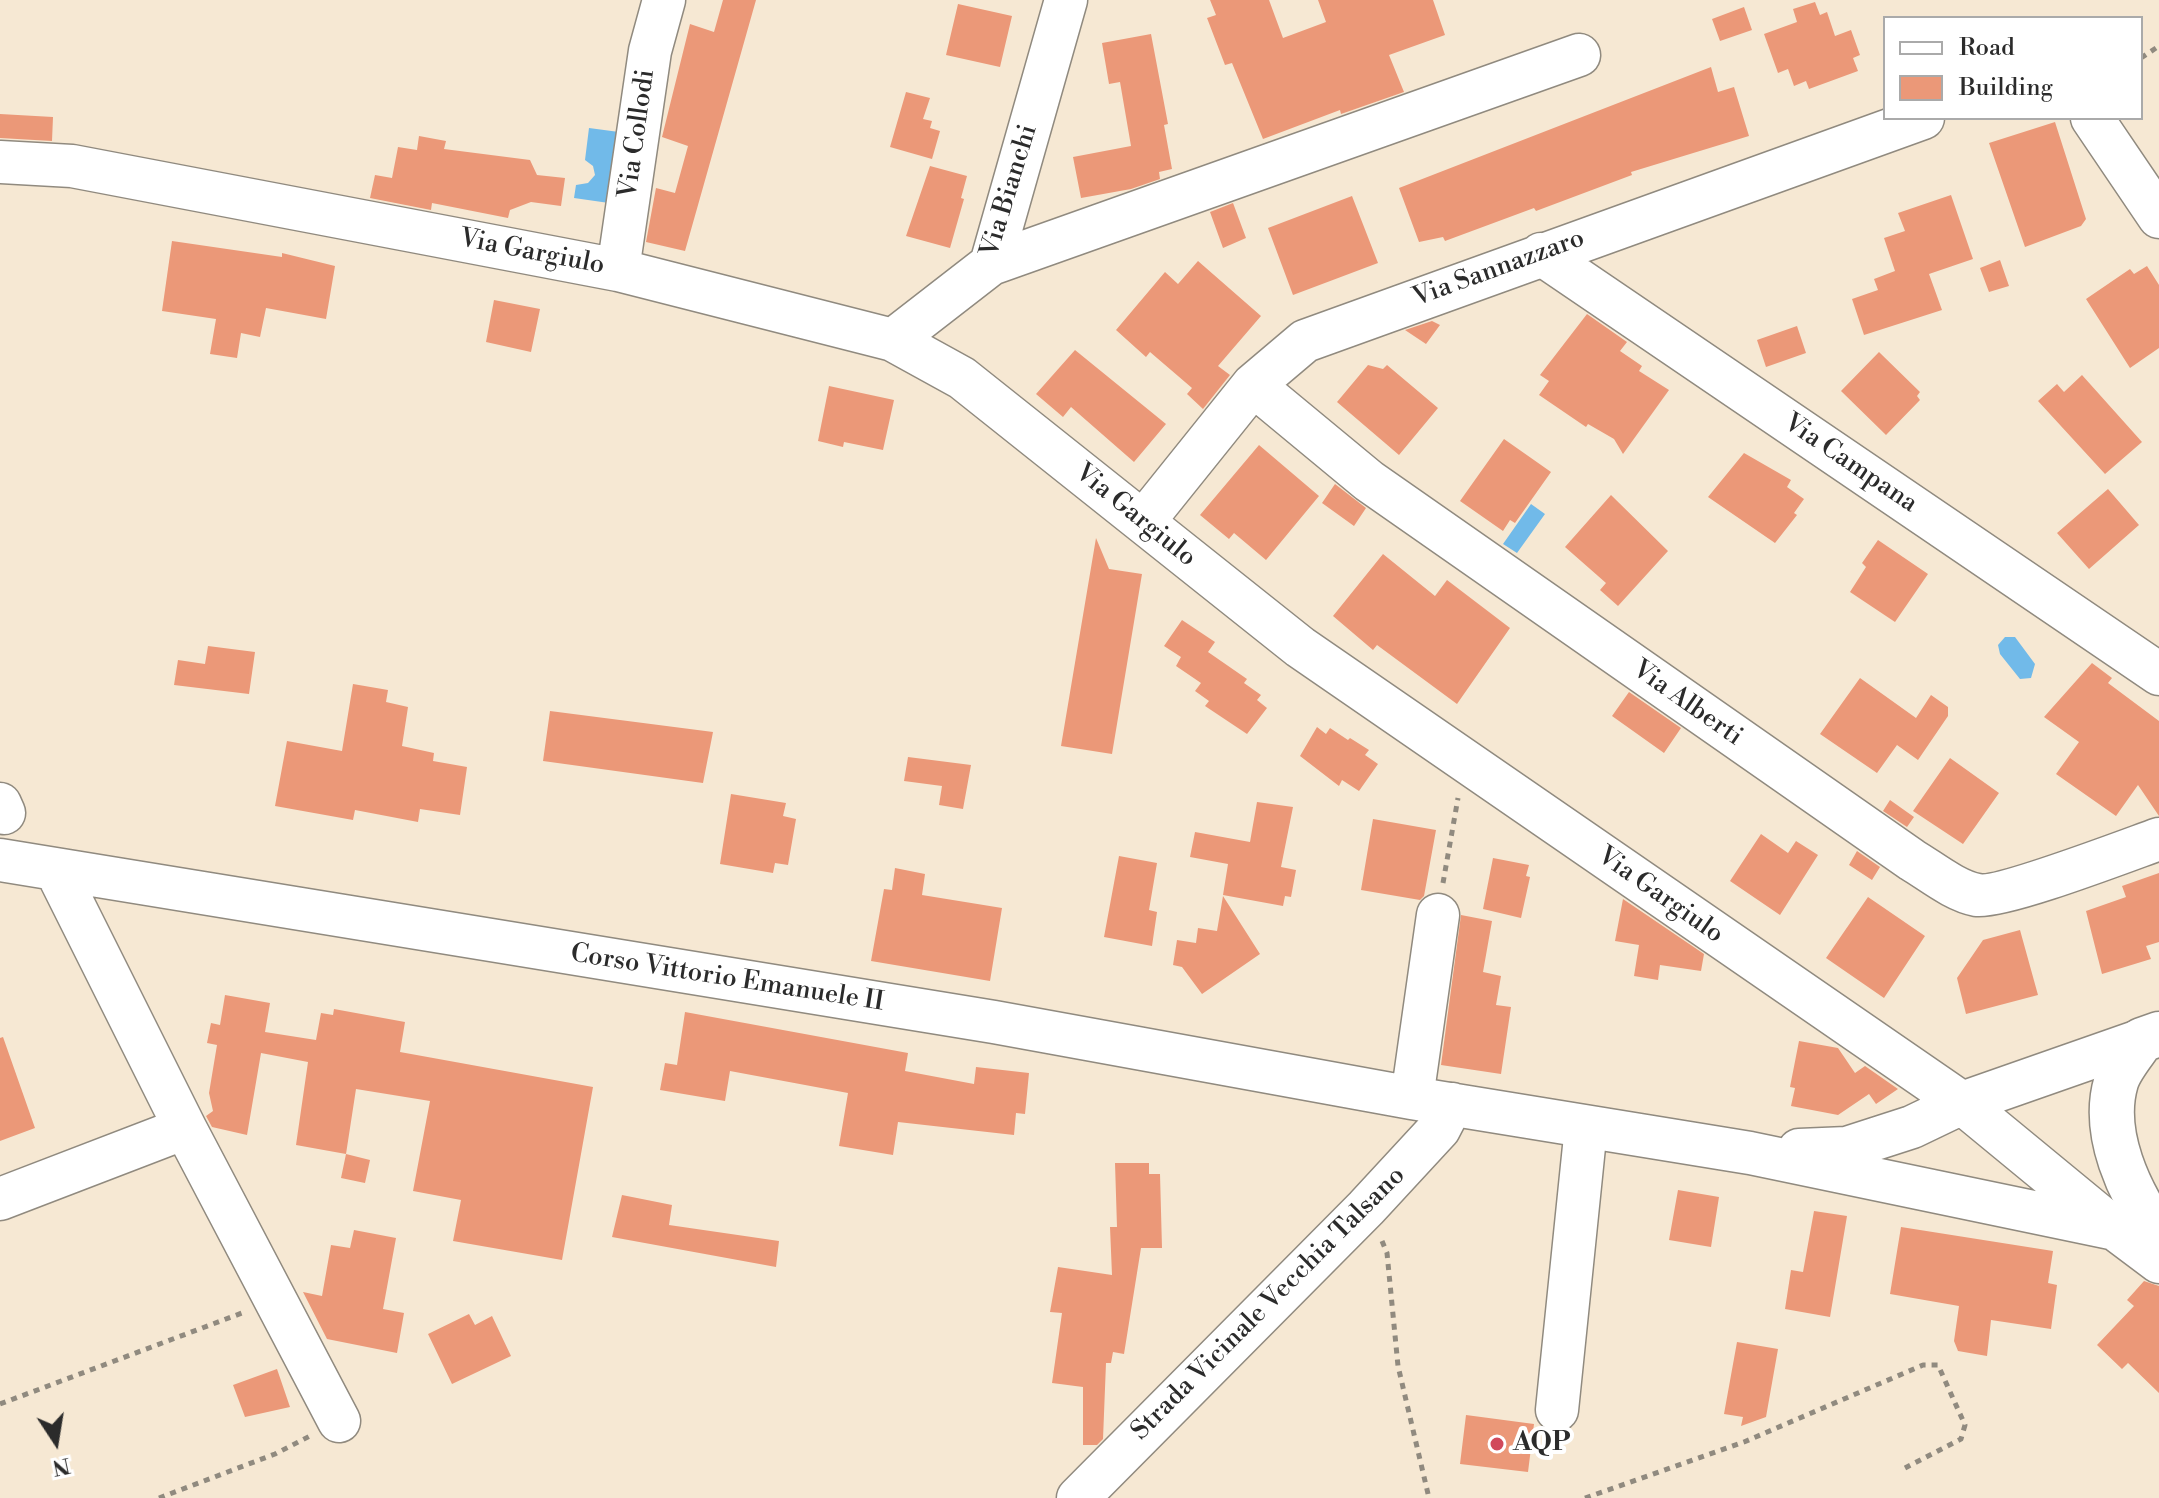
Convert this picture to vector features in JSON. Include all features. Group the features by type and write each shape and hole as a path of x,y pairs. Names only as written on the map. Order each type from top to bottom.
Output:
{"main road":[{"path":"2150,1037 2116,1080 2110,1119 2123,1169 2159,1234"}],"street":[{"name":"Via Collodi","path":"618,270 650,51 664,0"},
{"name":"Via Bianchi","path":"893,340 991,264 1066,0"},
{"path":"991,264 1579,55"},
{"name":"Via Sannazzaro","path":"1143,522 1253,385 1305,341 1917,120"},
{"path":"2093,120 2159,217"},
{"name":"Via Gargiulo","path":"0,162 72,166 618,270 893,340 962,378 1300,647 1962,1103 2159,1262"},
{"name":"Via Campana","path":"1541,254 2159,674"},
{"name":"Via Alberti","path":"1253,385 1369,481 1899,852 1958,887 1979,896 2017,887 2159,839"},
{"path":"0,804 4,813 0,812"},
{"name":"Corso Vittorio Emanuele II","path":"0,860 994,1022 1432,1101 1750,1153"},
{"path":"56,870 185,1128 278,1299 339,1421"},
{"path":"1432,1101 1438,915"},
{"path":"1750,1153 1847,1148 1912,1127 1962,1103 2150,1037"},
{"name":"Strada Vicinale Vecchia Talsano","path":"1078,1498 1366,1208 1439,1129 1432,1101"},
{"path":"1557,1410 1586,1127"},
{"path":"0,1199 185,1128"},
{"path":"1750,1153 2115,1229"}],"path":[{"path":"1438,915 1465,761"},
{"path":"1366,1208 1387,1253 1398,1366 1429,1498"},
{"path":"0,1404 278,1299"},
{"path":"1585,1498 1744,1442 1923,1365 1938,1365 1965,1425 1961,1439 1905,1468"},
{"path":"159,1498 275,1454 339,1421"}],"water":[{"path":"589,128 619,132 609,203 574,198 576,185 588,183 595,175 593,166 585,160"},
{"path":"1531,504 1545,514 1517,553 1503,544"},
{"path":"2005,637 2015,637 2035,664 2031,678 2020,679 2000,654 1998,645"}],"building":[{"path":"723,0 756,0 685,251 646,242 656,188 675,193 688,146 662,137 690,24 714,32"},
{"path":"1210,0 1269,0 1283,38 1326,22 1318,0 1433,0 1445,35 1389,55 1404,92 1341,114 1340,110 1263,139 1232,63 1225,65 1207,18 1216,15"},
{"path":"1815,2 1820,15 1827,12 1835,36 1851,30 1860,55 1853,58 1858,71 1809,89 1806,81 1794,86 1788,69 1778,73 1764,34 1797,22 1793,9"},
{"path":"958,4 1012,16 1000,67 946,55"},
{"path":"1744,7 1752,30 1720,41 1712,19"},
{"path":"1151,34 1168,124 1164,125 1172,169 1159,172 1160,179 1131,189 1081,198 1073,157 1131,146 1120,82 1109,84 1102,43"},
{"path":"1711,67 1718,92 1734,87 1749,136 1631,172 1632,175 1536,211 1534,208 1445,241 1443,237 1419,242 1399,188"},
{"path":"906,92 930,98 923,119 932,121 930,128 940,131 932,159 890,147"},
{"path":"0,114 53,117 52,141 0,138"},
{"path":"2055,122 2086,219 2081,226 2025,247 1989,143"},
{"path":"419,136 446,141 444,149 530,160 537,175 565,178 561,206 531,202 510,210 508,218 432,203 431,210 370,198 375,175 392,178 398,147 417,150"},
{"path":"930,166 967,176 950,248 906,236"},
{"path":"1951,195 1973,259 1929,274 1942,310 1864,335 1852,299 1878,290 1874,279 1895,271 1884,238 1905,231 1898,213"},
{"path":"1352,196 1378,263 1293,295 1268,228"},
{"path":"1233,203 1246,238 1223,248 1210,212"},
{"path":"172,241 282,257 282,253 335,266 326,319 266,308 260,337 241,333 237,358 210,354 216,319 162,311"},
{"path":"2000,260 2009,286 1989,292 1980,268"},
{"path":"1198,261 1261,316 1218,366 1230,375 1203,409 1187,394 1192,388 1150,352 1146,357 1116,330 1165,272 1178,284"},
{"path":"2147,266 2159,285 2159,348 2130,368 2086,299 2130,269 2134,274"},
{"path":"494,300 540,309 531,352 486,342"},
{"path":"1587,314 1627,342 1620,351 1642,366 1639,371 1669,390 1623,454 1614,439 1588,424 1586,427 1539,395 1549,381 1540,375"},
{"path":"1432,321 1440,325 1426,344 1405,330"},
{"path":"1797,326 1806,353 1766,367 1757,340"},
{"path":"1075,350 1166,424 1134,462 1071,407 1063,417 1036,394"},
{"path":"1879,352 1920,392 1917,396 1920,400 1886,435 1841,391"},
{"path":"1368,365 1383,369 1387,365 1438,408 1399,455 1337,402"},
{"path":"2082,375 2142,442 2105,474 2038,401 2057,384 2064,392"},
{"path":"829,386 894,400 883,450 844,442 843,447 818,441"},
{"path":"1504,439 1551,472 1515,523 1510,520 1503,531 1460,501"},
{"path":"1259,445 1319,496 1266,560 1234,533 1229,539 1200,515"},
{"path":"1744,453 1791,480 1787,487 1804,499 1794,513 1797,515 1775,543 1708,497"},
{"path":"1335,484 1366,508 1354,526 1322,503"},
{"path":"2108,489 2139,525 2089,569 2057,533"},
{"path":"1611,495 1668,551 1618,606 1600,590 1606,583 1565,547"},
{"path":"1096,538 1109,569 1142,574 1112,754 1061,746"},
{"path":"1878,540 1928,574 1895,622 1850,592 1866,567 1862,563"},
{"path":"1383,554 1435,596 1447,580 1510,628 1457,704 1377,645 1373,650 1333,616"},
{"path":"1182,620 1215,642 1208,652 1247,679 1244,683 1261,695 1257,700 1267,708 1247,734 1205,706 1209,701 1195,691 1201,683 1176,666 1181,657 1164,646"},
{"path":"208,646 255,652 249,694 174,685 178,660 205,664"},
{"path":"2092,663 2112,678 2108,683 2159,721 2159,816 2138,785 2116,816 2056,774 2079,742 2044,717"},
{"path":"1860,678 1916,718 1931,695 1948,707 1948,716 1918,760 1897,745 1877,773 1820,734"},
{"path":"353,684 388,690 386,702 408,707 402,746 434,753 433,761 467,767 460,815 420,809 418,822 355,810 353,820 275,806 287,741 342,751"},
{"path":"1629,692 1681,728 1664,753 1612,716"},
{"path":"550,711 713,732 703,783 543,761"},
{"path":"1317,727 1326,734 1330,728 1369,750 1365,755 1378,764 1359,791 1342,780 1339,786 1300,756"},
{"path":"908,757 971,765 963,809 939,805 942,786 904,781"},
{"path":"1950,758 1999,793 1963,844 1913,811"},
{"path":"731,794 786,803 783,816 796,819 788,865 775,863 773,873 720,864"},
{"path":"1890,800 1914,817 1907,827 1883,811"},
{"path":"1257,802 1293,807 1281,867 1296,870 1291,897 1285,896 1283,906 1223,895 1228,864 1190,857 1195,832 1250,842"},
{"path":"1373,819 1436,830 1424,896 1420,900 1361,890"},
{"path":"1761,834 1788,853 1796,841 1818,855 1780,915 1730,881"},
{"path":"1857,851 1880,867 1872,880 1849,865"},
{"path":"1119,856 1157,863 1149,910 1157,912 1152,946 1104,937"},
{"path":"1493,858 1529,865 1526,876 1530,877 1521,918 1483,909"},
{"path":"895,868 925,874 922,895 1002,908 990,981 871,961 884,889 892,890"},
{"path":"2159,873 2159,942 2146,946 2151,959 2102,974 2086,911 2126,897 2122,886"},
{"path":"1223,896 1260,954 1202,994 1182,967 1173,965 1177,940 1196,943 1198,928 1217,931"},
{"path":"1868,897 1925,936 1884,998 1826,958"},
{"path":"1623,899 1704,954 1701,971 1660,965 1658,980 1634,976 1639,945 1615,941"},
{"path":"1461,915 1492,921 1483,972 1501,976 1496,1005 1511,1007 1501,1074 1441,1065"},
{"path":"2020,930 2038,995 1966,1014 1957,978 1983,940"},
{"path":"225,995 270,1003 265,1032 316,1040 321,1013 333,1015 334,1009 405,1022 400,1052 593,1087 562,1260 453,1241 461,1200 413,1191 430,1101 356,1089 346,1154 296,1145 308,1062 261,1053 247,1135 212,1127 206,1116 213,1111 209,1093 217,1045 207,1043 211,1023 220,1025"},
{"path":"685,1012 908,1053 905,1071 974,1084 976,1067 1029,1073 1025,1114 1016,1113 1014,1135 898,1122 893,1155 839,1146 848,1093 730,1071 725,1101 660,1090 665,1063 677,1065"},
{"path":"3,1037 35,1128 0,1141 0,1038"},
{"path":"1799,1041 1838,1048 1855,1073 1865,1066 1898,1089 1876,1104 1869,1094 1838,1115 1791,1106 1795,1088 1790,1087"},
{"path":"346,1154 370,1160 365,1183 341,1178"},
{"path":"1115,1163 1149,1163 1149,1174 1160,1174 1162,1248 1141,1248 1124,1354 1113,1352 1111,1363 1106,1363 1103,1439 1097,1445 1083,1445 1083,1387 1052,1383 1062,1313 1050,1312 1058,1267 1112,1275 1110,1227 1117,1227"},
{"path":"1678,1190 1719,1197 1711,1247 1669,1240"},
{"path":"622,1195 672,1205 669,1225 779,1241 776,1267 612,1237"},
{"path":"1814,1211 1847,1216 1830,1317 1785,1309 1791,1270 1803,1272"},
{"path":"1901,1227 2053,1251 2048,1283 2057,1285 2051,1329 1991,1320 1987,1356 1958,1351 1954,1341 1959,1306 1890,1294"},
{"path":"354,1230 396,1238 383,1309 404,1313 397,1353 327,1339 303,1292 322,1296 331,1245 350,1248"},
{"path":"2144,1281 2159,1286 2159,1393 2128,1363 2122,1369 2097,1345 2134,1306 2127,1300"},
{"path":"469,1314 475,1325 492,1316 511,1356 452,1384 428,1334"},
{"path":"1737,1342 1778,1349 1766,1417 1741,1426 1743,1417 1724,1414"},
{"path":"277,1369 290,1407 245,1417 233,1385"},
{"name":"AQP","path":"1466,1415 1534,1424 1528,1472 1460,1464"}],"place":[{"name":"AQP","path":"1497,1444"}]}
